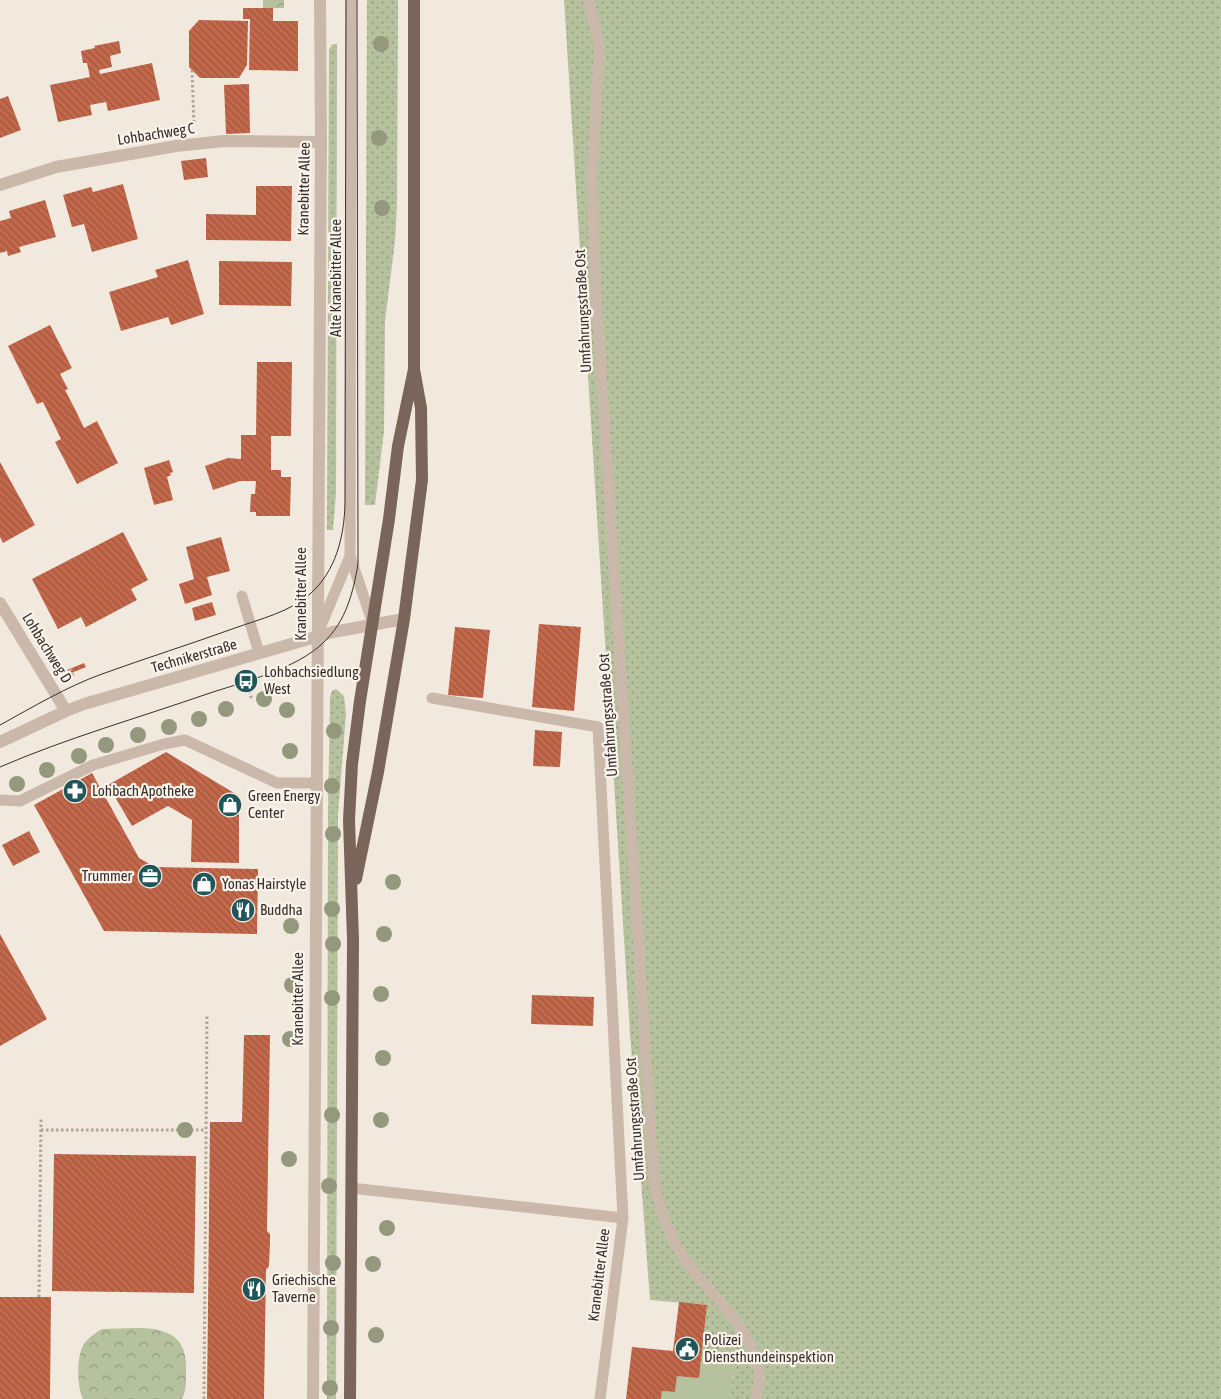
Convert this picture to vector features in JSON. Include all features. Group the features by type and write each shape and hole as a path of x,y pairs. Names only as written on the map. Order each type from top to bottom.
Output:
{"main road":[{"path":"352,897 378,772 404,619 422,480 421,408 414,369 414,0"},
{"path":"350,1399 352,897 349,820 352,764 398,446 414,369"}],"street":[{"name":"Kranebitter Allee","path":"313,1399 321,142 320,0"},
{"name":"Lohbachweg C","path":"0,185 56,166 195,144 224,141 321,142"},
{"name":"Lohbachweg D","path":"0,603 66,711"},
{"name":"Technikerstraße","path":"0,742 66,711 333,632 404,619"}],"lane":[{"name":"Alte Kranebitter Allee","path":"350,556 351,0"},
{"name":"Umfahrungsstraße Ost","path":"588,0 598,39 599,57 592,174 595,278 654,1180 662,1213 674,1242 693,1270 742,1331 752,1351 759,1373 756,1399"},
{"path":"350,556 373,624"},
{"path":"317,637 350,556"},
{"path":"242,596 259,653"},
{"path":"432,698 598,727 623,1218"},
{"path":"0,800 20,801 93,765 164,744 185,740 277,784 316,783"},
{"name":"Kranebitter Allee","path":"351,1188 623,1218 600,1399"}],"path":[{"path":"192,70 195,144"},
{"path":"70,669 74,677"},
{"path":"249,691 252,700"},
{"path":"204,1399 207,1016"},
{"path":"39,1297 41,1119"},
{"path":"41,1130 206,1130"}],"green space":[{"path":"263,0 284,0 284,8 263,8"},
{"path":"367,0 398,0 397,205 395,241 385,321 384,431 375,505 365,505"},
{"path":"564,0 1221,0 1221,1399 730,1399 735,1357 701,1353 707,1305 650,1300 630,1033"},
{"path":"333,44 337,44 336,493 333,530 327,530 329,49"},
{"path":"336,689 344,696 346,714 338,814 336,1399 327,1399 328,813 330,697 332,691"},
{"path":"144,1328 158,1330 169,1334 178,1341 184,1352 186,1368 185,1388 182,1399 83,1399 78,1372 81,1349 94,1334 102,1329"},
{"path":"701,1353 735,1357 730,1399 661,1399 662,1391 675,1392 677,1376"}],"building":[{"path":"243,8 273,8 273,21 298,21 298,71 249,70 250,19 243,19"},
{"path":"199,20 248,21 247,65 239,78 200,78 189,67 189,31"},
{"path":"119,41 121,53 110,56 112,67 99,70 100,74 152,63 160,100 108,111 106,102 90,105 92,115 58,122 50,85 90,77 87,63 83,63 81,51 95,48 94,46"},
{"path":"249,84 250,133 226,134 224,85"},
{"path":"8,96 21,130 0,138 0,99"},
{"path":"206,158 208,177 184,180 181,161"},
{"path":"123,184 138,239 92,252 84,224 72,227 63,195 91,187 93,192"},
{"path":"256,186 292,186 291,241 206,240 206,214 256,215"},
{"path":"45,200 56,237 19,247 21,252 8,256 7,251 0,253 0,221 11,218 9,211"},
{"path":"188,260 204,314 171,325 168,317 121,331 109,292 158,277 155,270"},
{"path":"219,261 292,262 291,306 219,305"},
{"path":"50,325 72,368 60,374 68,389 65,390 84,428 97,421 118,463 77,484 55,442 61,439 43,402 37,404 8,346"},
{"path":"257,362 292,362 291,436 271,436 271,470 281,470 281,477 291,477 290,516 256,516 256,512 250,512 251,494 255,494 256,481 240,481 213,490 205,466 228,458 241,459 241,435 256,435"},
{"path":"169,460 173,472 167,477 173,500 154,505 144,468"},
{"path":"0,462 35,525 3,543 0,537"},
{"path":"123,532 148,580 131,589 137,600 86,627 81,617 58,629 32,579"},
{"path":"221,537 230,571 207,577 212,595 185,604 179,584 194,579 186,547"},
{"path":"212,602 216,615 195,621 192,608"},
{"path":"539,624 581,627 574,711 532,707"},
{"path":"455,627 490,630 483,698 448,695"},
{"path":"84,663 86,667 69,674 67,670"},
{"path":"535,730 562,732 560,767 533,766"},
{"path":"166,752 239,796 239,863 191,862 192,820 168,806 132,826 108,785"},
{"path":"92,773 139,858 155,867 258,869 257,934 104,931 34,805"},
{"path":"29,831 40,852 13,866 2,845"},
{"path":"0,934 47,1019 0,1046"},
{"path":"532,995 594,997 593,1026 531,1024"},
{"path":"244,1035 270,1035 267,1231 270,1234 270,1243 269,1265 266,1269 264,1399 207,1399 210,1122 242,1122"},
{"path":"54,1154 196,1156 194,1293 52,1291"},
{"path":"0,1297 51,1297 50,1399 0,1399"},
{"name":"Polizei Diensthundeinspektion","path":"679,1302 707,1305 699,1378 677,1376 675,1392 662,1391 661,1399 626,1399 632,1347 673,1351"}],"tram line":[{"path":"0,725 89,679 264,618 293,606 319,585 332,564 343,529 345,504 346,0"},
{"path":"0,767 77,737 269,674 285,667 299,660 324,642 332,634 343,616 351,596 358,564 357,0"}],"place":[{"name":"Lohbachsiedlung West","path":"246,681"},
{"name":"Lohbach Apotheke","path":"75,791"},
{"name":"Green Energy Center","path":"230,805"},
{"name":"Trummer","path":"150,876"},
{"name":"Yonas Hairstyle","path":"204,884"},
{"name":"Buddha","path":"243,910"},
{"name":"Griechische Taverne","path":"254,1289"},
{"name":"Polizei Diensthundeinspektion","path":"687,1349"}]}
